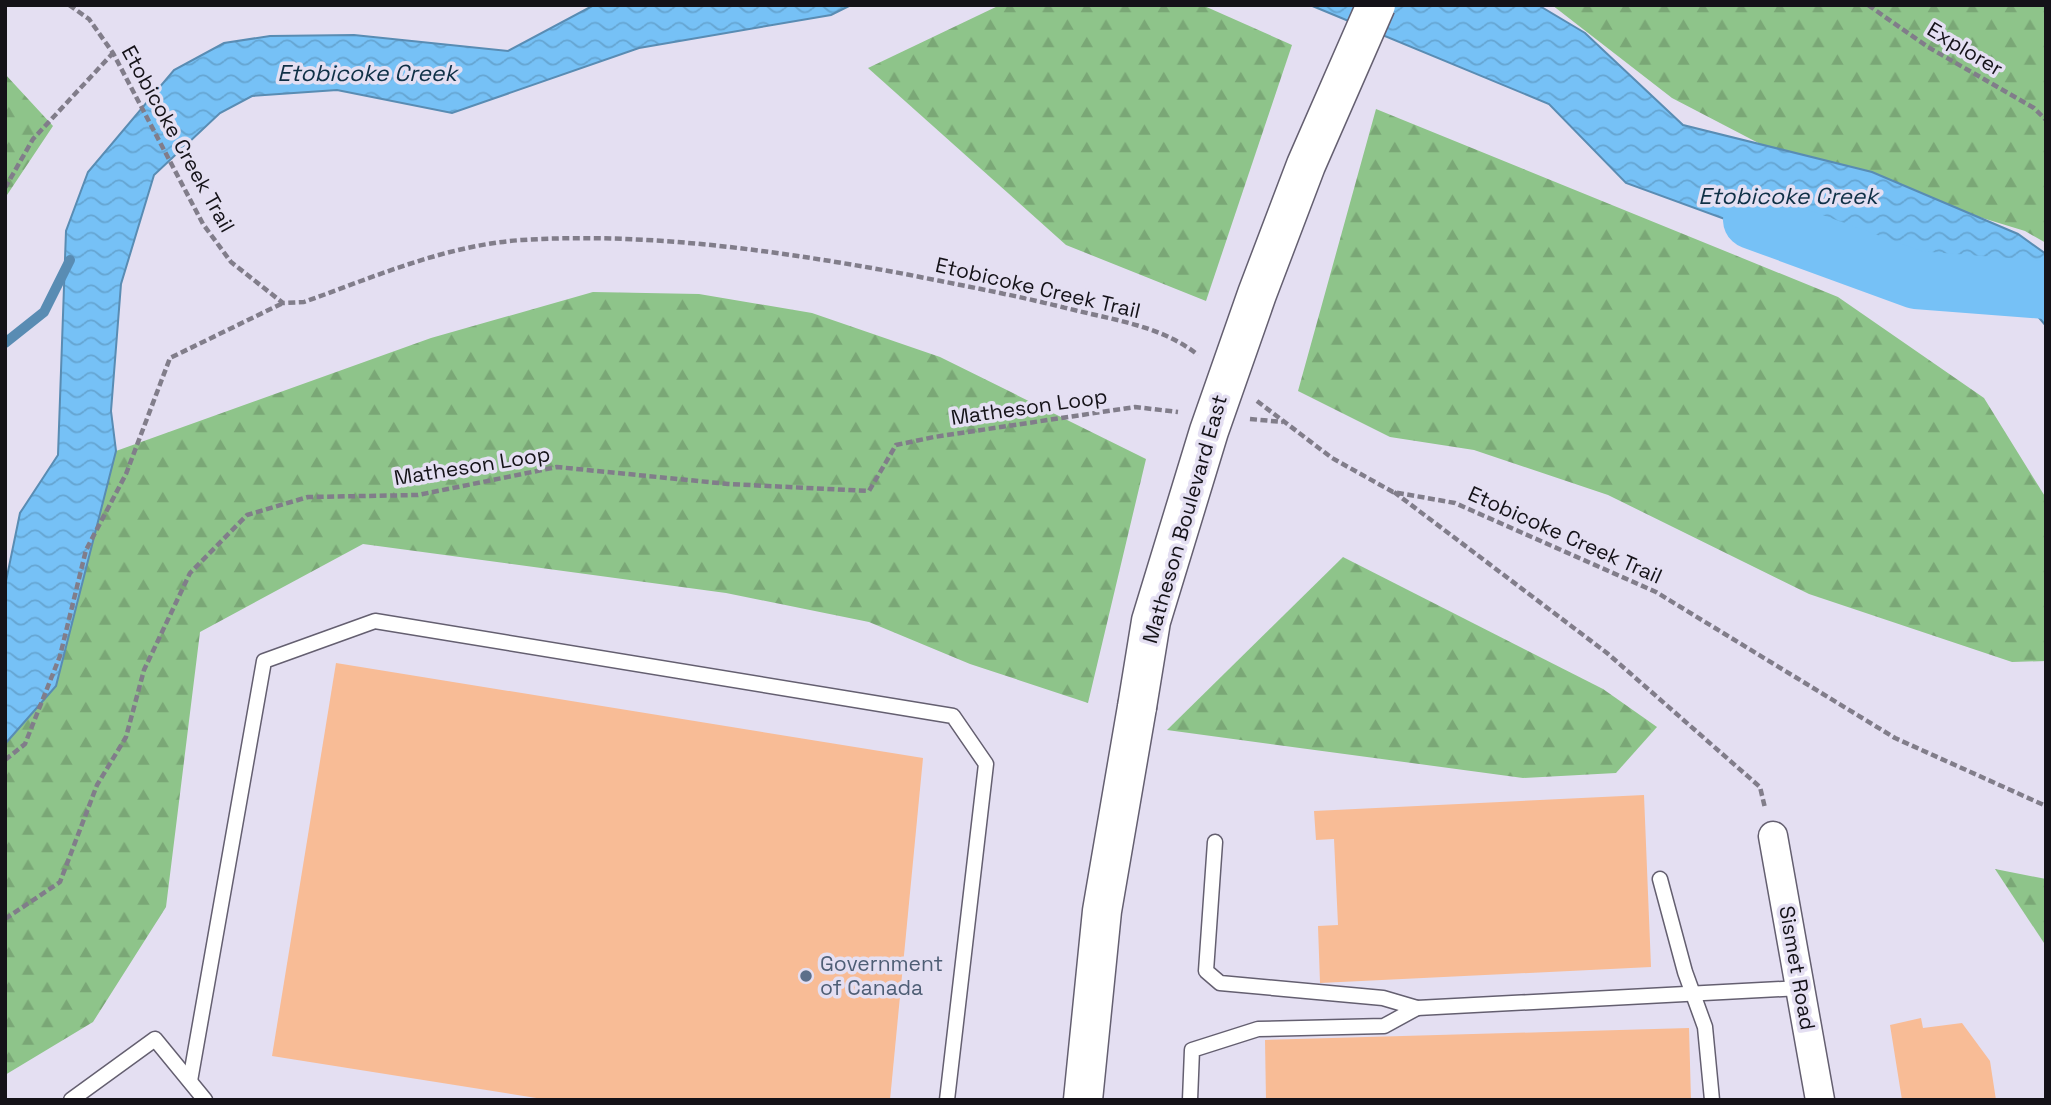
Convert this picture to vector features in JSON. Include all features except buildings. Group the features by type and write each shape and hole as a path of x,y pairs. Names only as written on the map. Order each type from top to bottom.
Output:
{"street":[{"name":"Matheson Boulevard East","path":"1083,1100 1102,911 1152,621 1209,431 1256,294 1306,165 1376,5"},
{"name":"Sismet Road","path":"1773,836 1819,1100"}],"lane":[{"path":"190,1081 264,661 375,621 953,716 986,764 947,1100"},
{"path":"1215,842 1206,971 1220,983 1383,998 1417,1008 1801,988"},
{"path":"1660,879 1685,972 1705,1027 1712,1100"},
{"path":"1190,1100 1192,1050 1258,1029 1384,1026 1417,1008"},
{"path":"72,1100 155,1039 205,1100"}],"path":[{"name":"Etobicoke Creek Trail","path":"69,5 89,19 113,53 204,224 231,262 283,303 304,302 449,251 519,240 590,239 700,244 817,258 1021,296 1155,331 1181,341 1202,358"},
{"name":"Explorer","path":"1868,5 1928,47 2034,108 2046,120"},
{"path":"5,188 33,139 113,53"},
{"path":"5,760 25,744 61,656 86,550 126,474 170,358 283,303"},
{"name":"Etobicoke Creek Trail","path":"1253,398 1332,458 1393,492 1455,503 1656,592 1895,738 2046,806"},
{"name":"Matheson Loop","path":"5,919 60,882 97,785 126,737 144,670 190,573 247,515 308,497 418,495 557,467 728,484 869,491 896,445 1135,407 1189,413"},
{"path":"1243,418 1284,422"},
{"path":"1393,492 1607,653 1760,787 1773,836"}],"green space":[{"path":"1000,5 1202,5 1292,45 1206,301 1066,245 868,68"},
{"path":"1552,5 2046,5 2046,243 2025,231 1789,159 1672,98"},
{"path":"5,74 53,126 7,195 5,209"},
{"path":"1376,109 1838,297 1984,398 2046,498 2046,661 2012,662 1809,594 1608,495 1474,450 1390,437 1298,391"},
{"path":"593,292 699,294 812,313 940,357 1146,459 1088,703 970,664 869,622 726,593 363,544 200,632 166,907 93,1022 5,1075 5,744 56,686 116,451 431,338"},
{"path":"1343,557 1603,689 1657,727 1616,773 1523,778 1167,730"},
{"path":"1995,869 2046,879 2046,946"}],"water":[{"name":"Etobicoke Creek","path":"594,5 851,5 831,15 639,48 452,113 337,90 252,96 220,113 154,175 121,284 111,411 116,451 56,686 5,744 5,586 20,513 58,455 66,231 88,172 174,70 224,43 270,36 354,35 508,51"},
{"name":"Etobicoke Creek","path":"1310,5 1538,5 1585,33 1683,125 1872,172 2018,234 2046,254 2046,326 2025,301 1985,277 1774,237 1626,183 1549,104"}],"waterway":[{"name":"Etobicoke Creek","path":"1752,220 1916,280 2046,290"},
{"path":"5,343 44,312 70,260"}],"place":[{"name":"Government of Canada","path":"806,976"}]}
